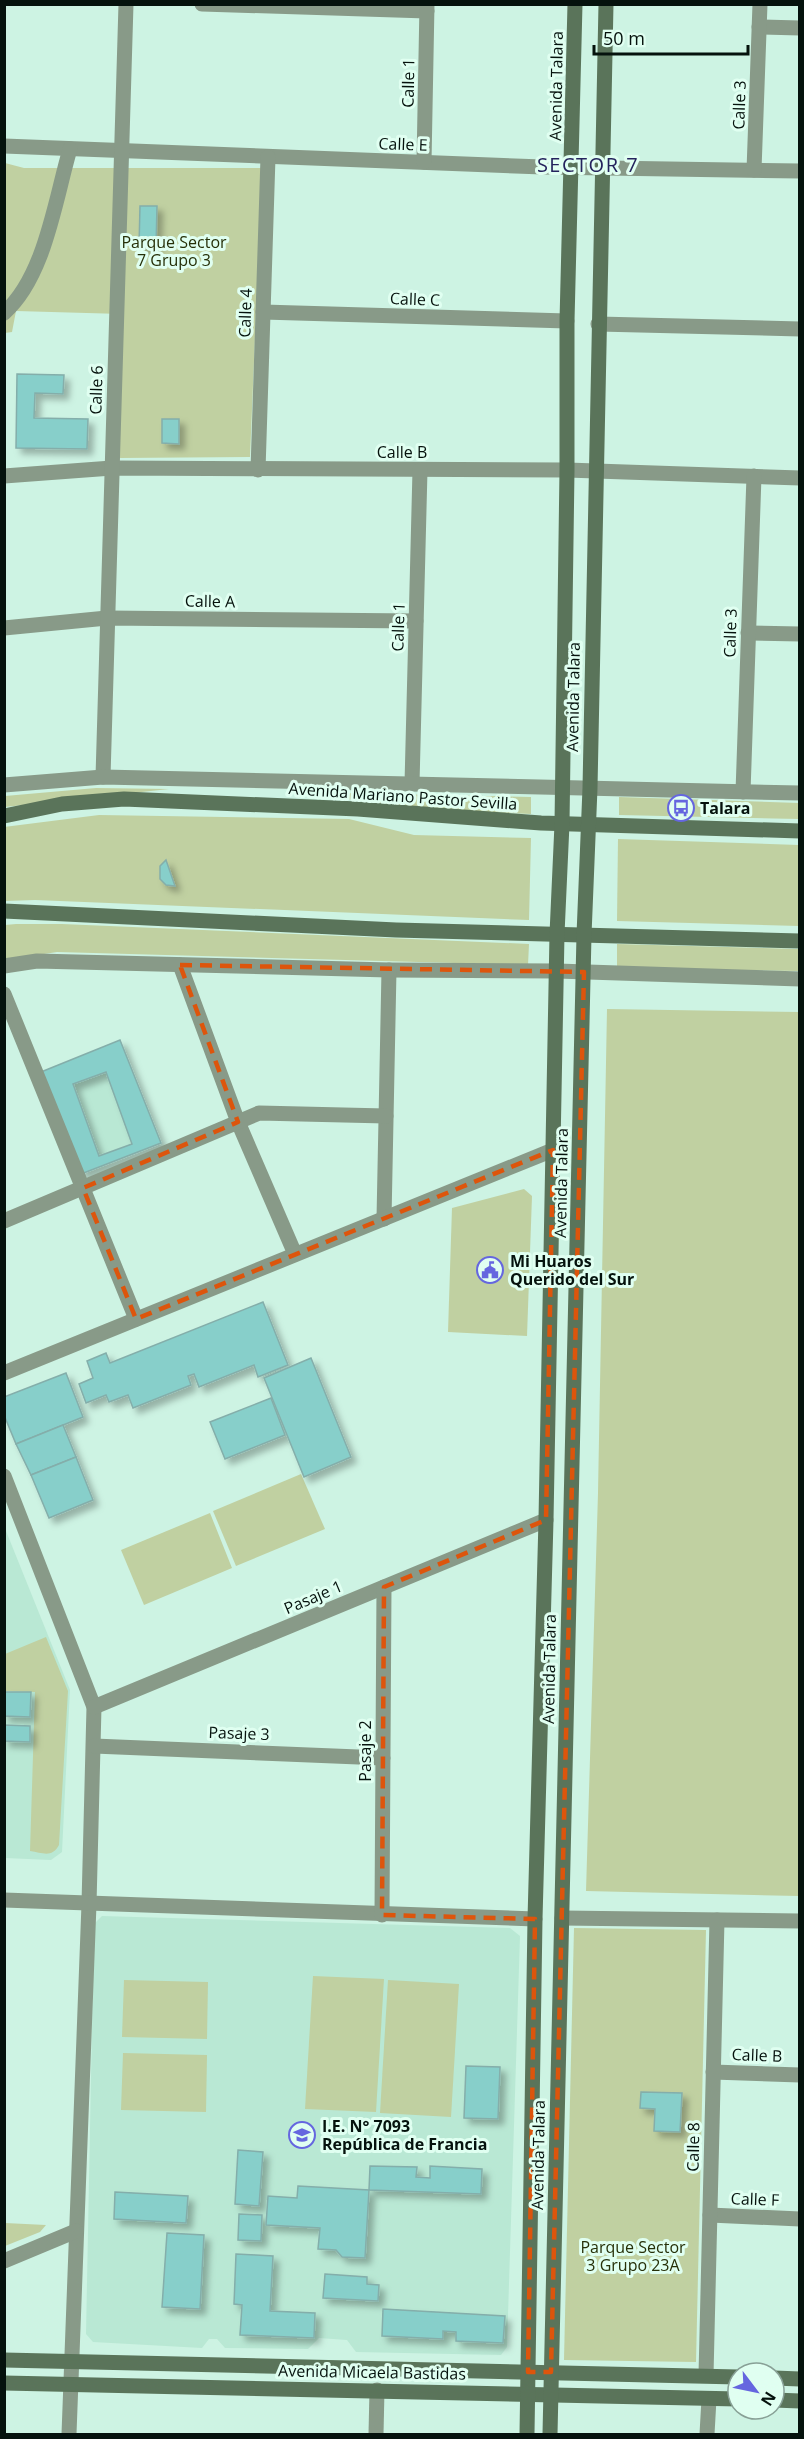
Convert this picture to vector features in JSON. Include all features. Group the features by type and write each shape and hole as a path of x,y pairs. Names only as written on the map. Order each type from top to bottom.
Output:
{"street":[{"name":"Calle 6","path":"103,777 126,4"},
{"path":"202,4 427,8"},
{"name":"Avenida Talara","path":"526,2434 557,934 563,788 567,321 575,4"},
{"name":"Avenida Talara","path":"550,2434 584,935 590,788 606,4"},
{"name":"Calle 3","path":"754,170 760,4"},
{"name":"Calle 1","path":"424,162 427,8"},
{"path":"759,27 800,28"},
{"name":"Calle E","path":"4,146 572,167 800,171"},
{"path":"4,313 20,296 41,252 70,149"},
{"name":"Calle 4","path":"258,470 268,157"},
{"name":"Calle C","path":"263,312 567,321"},
{"path":"598,324 800,329"},
{"name":"Calle B","path":"4,476 112,468 567,470 800,478"},
{"name":"Calle 1","path":"412,784 420,470"},
{"name":"Calle 3","path":"743,792 754,476"},
{"name":"Calle A","path":"4,628 108,618 416,621"},
{"path":"748,633 800,634"},
{"name":"Avenida Mariano Pastor Sevilla","path":"4,785 103,777 800,793"},
{"name":"Avenida Mariano Pastor Sevilla","path":"4,816 62,804 124,799 358,808 562,824 800,831"},
{"path":"4,911 396,930 800,941"},
{"path":"4,966 37,961 389,970 557,971 800,979"},
{"path":"180,965 238,1122 296,1254"},
{"path":"384,1219 389,970"},
{"path":"4,994 136,1319"},
{"path":"4,1221 259,1113 386,1116"},
{"path":"4,1373 553,1150"},
{"path":"4,1476 94,1707 69,2434"},
{"name":"Pasaje 1","path":"94,1707 546,1520"},
{"name":"Pasaje 2","path":"382,1915 384,1587"},
{"name":"Pasaje 3","path":"94,1746 383,1758"},
{"path":"4,1900 535,1919"},
{"path":"562,1918 800,1921"},
{"name":"Calle 8","path":"706,2375 717,1920"},
{"name":"Calle B","path":"713,2072 800,2075"},
{"name":"Calle F","path":"710,2215 800,2218"},
{"path":"4,2261 76,2231"},
{"name":"Avenida Micaela Bastidas","path":"4,2361 726,2376"},
{"name":"Avenida Micaela Bastidas","path":"4,2383 726,2399"},
{"path":"376,2434 377,2390"},
{"path":"707,2434 709,2399"}],"highlighted area":[{"path":"180,965 584,972 551,2372 528,2372 535,1919 382,1915 384,1587 546,1520 553,1150 136,1319 83,1188 238,1122"}],"shaded area":[{"path":"120,1040 161,1143 81,1174 41,1072"},
{"path":"4,1526 70,1690 62,1852 51,1860 5,1858"},
{"name":"I.E. N° 7093 República de Francia","path":"102,1916 510,1928 520,1936 507,2347 501,2355 356,2352 347,2340 319,2338 308,2349 225,2348 217,2339 209,2339 202,2348 93,2342 86,2334 94,1924"}],"green space":[{"name":"Parque Sector 7 Grupo 3","path":"5,163 24,168 262,168 250,457 119,458 122,314 16,311 12,332 5,333"},
{"path":"96,788 169,789 5,807 5,796"},
{"path":"289,792 531,797 531,814 437,810"},
{"path":"619,797 799,803 799,819 619,815"},
{"path":"99,815 349,819 414,835 531,838 529,920 35,900 5,901 4,827"},
{"path":"618,839 799,845 799,926 617,921"},
{"path":"5,925 529,944 528,965 57,952 5,960"},
{"path":"617,944 799,949 799,971 617,968"},
{"path":"607,1009 799,1012 799,1896 586,1891 598,1493"},
{"name":"Mi Huaros Querido del Sur","path":"524,1189 532,1196 527,1336 448,1332 452,1208"},
{"path":"301,1474 325,1529 236,1566 213,1511"},
{"path":"210,1513 232,1568 144,1605 121,1550"},
{"path":"46,1637 68,1691 59,1845 53,1852 47,1854 30,1851 35,1692 4,1691 5,1654"},
{"name":"Parque Sector 3 Grupo 23A","path":"574,1928 706,1930 696,2362 564,2360"},
{"path":"313,1976 384,1979 376,2112 305,2109"},
{"path":"124,1980 208,1982 207,2039 122,2037"},
{"path":"388,1980 459,1984 451,2117 380,2113"},
{"path":"123,2053 207,2055 206,2112 121,2110"},
{"path":"5,2223 46,2225 40,2232 5,2246"}],"building":[{"path":"140,206 157,206 156,247 139,247"},
{"path":"17,374 64,375 63,394 35,393 34,418 88,419 87,449 16,448"},
{"path":"162,419 179,419 179,444 162,443"},
{"path":"166,860 175,886 166,885 160,879 160,866"},
{"path":"120,1040 161,1143 81,1174 41,1072","holes":["106,1072 132,1144 99,1156 73,1084"]},
{"path":"263,1302 288,1365 258,1377 254,1365 199,1387 194,1374 188,1376 191,1385 133,1408 128,1395 109,1402 106,1395 86,1403 79,1384 93,1378 87,1361 106,1353 110,1363"},
{"path":"311,1358 351,1457 304,1477 264,1378"},
{"path":"66,1373 83,1417 16,1444 4,1415 4,1397"},
{"path":"271,1398 285,1435 225,1459 210,1422"},
{"path":"63,1425 76,1457 31,1475 16,1444"},
{"path":"76,1457 93,1500 49,1518 31,1475"},
{"path":"4,1692 31,1692 30,1717 4,1716"},
{"path":"4,1725 30,1726 30,1742 4,1741"},
{"path":"466,2066 500,2067 498,2119 464,2118"},
{"path":"641,2092 682,2093 680,2132 654,2131 655,2109 640,2108"},
{"path":"238,2150 263,2152 259,2206 235,2204"},
{"path":"370,2166 417,2167 416,2177 430,2178 430,2166 482,2169 481,2194 369,2190"},
{"path":"298,2186 369,2190 365,2258 342,2257 336,2250 318,2249 320,2228 266,2225 268,2196 297,2198"},
{"path":"115,2192 188,2196 186,2223 114,2219"},
{"path":"239,2214 262,2215 261,2241 238,2240"},
{"path":"167,2233 204,2235 200,2309 162,2307"},
{"path":"236,2254 273,2256 270,2311 315,2313 314,2338 240,2335 242,2305 234,2304"},
{"path":"325,2274 367,2277 367,2284 379,2285 378,2301 323,2298"},
{"path":"383,2309 505,2316 503,2343 456,2341 456,2332 443,2331 443,2339 382,2336"}],"place":[{"name":"Talara","path":"681,808"},
{"name":"Mi Huaros Querido del Sur","path":"490,1270"},
{"name":"I.E. N° 7093 República de Francia","path":"302,2135"}],"district":[{"name":"SECTOR 7","path":"588,164"}]}
